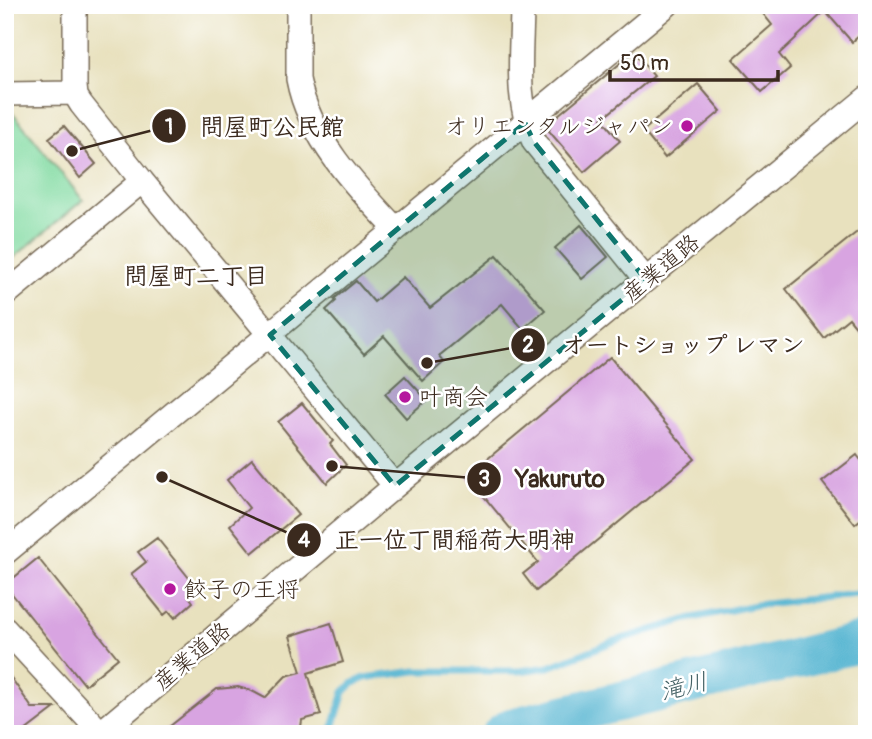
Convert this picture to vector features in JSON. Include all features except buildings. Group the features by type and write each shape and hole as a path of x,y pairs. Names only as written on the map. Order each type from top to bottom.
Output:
{"street":[{"path":"75,5 76,96"},
{"path":"298,5 298,79 320,138 396,229"},
{"path":"522,5 522,95 525,123 534,142 646,281"},
{"path":"5,553 667,5"},
{"path":"5,94 73,93 76,96 142,181 395,486"},
{"name":"産業道路","path":"101,733 395,486 867,97"},
{"path":"5,295 142,181"},
{"path":"5,629 101,733"}],"highlighted area":[{"path":"525,123 534,142 646,280 395,486 270,335"}],"green space":[{"path":"5,108 9,108 83,200 5,265"}],"waterway":[{"path":"331,734 344,692 352,684 365,678 416,671 519,671 549,667 615,641 688,619 755,605 867,593"},
{"name":"滝川","path":"502,734 511,728 867,641"}],"place":[{"name":"オリエンタルジャパン","path":"687,126"},
{"name":"問屋町公民館","path":"72,151"},
{"name":"オートショップ レマン","path":"427,363"},
{"name":"叶商会","path":"405,397"},
{"name":"Yakuruto","path":"332,466"},
{"name":"正一位丁間稲荷大明神","path":"162,477"},
{"name":"餃子の王将","path":"170,589"}],"district":[{"name":"問屋町二丁目","path":"196,276"}]}
